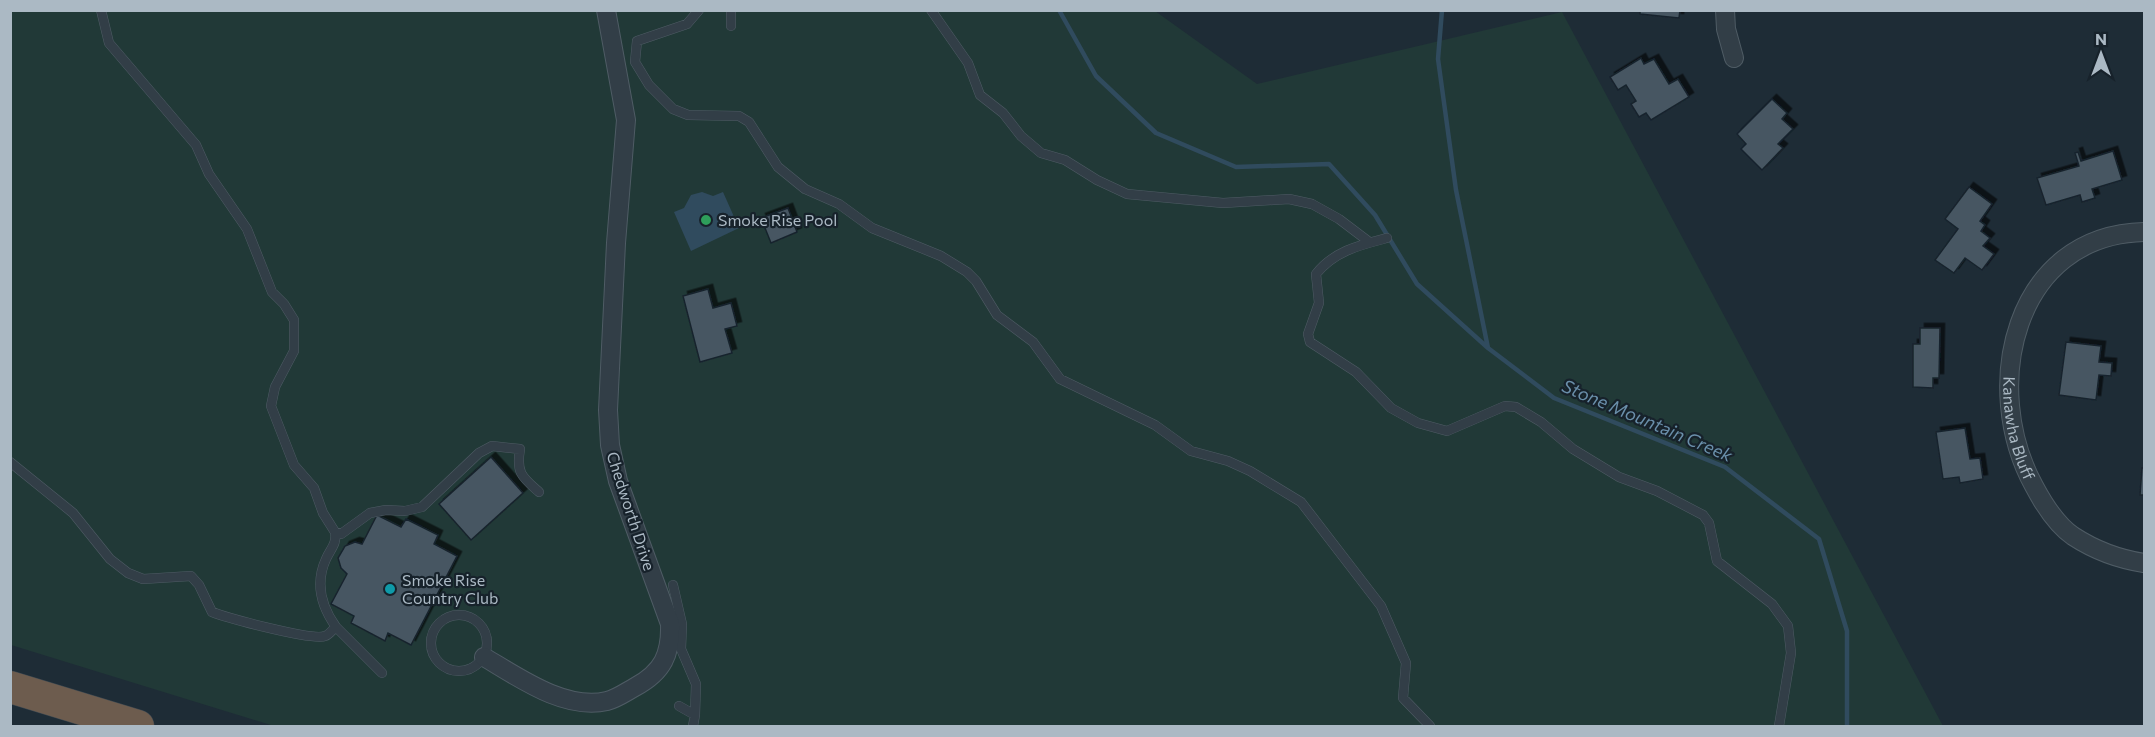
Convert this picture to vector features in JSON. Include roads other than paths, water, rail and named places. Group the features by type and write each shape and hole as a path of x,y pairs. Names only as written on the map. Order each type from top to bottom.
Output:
{"highway":[{"path":"10,687 138,726"}],"street":[{"name":"Chedworth Drive","path":"484,657 561,697 589,703 608,701 642,684 662,667 670,641 670,624 618,481 610,445 608,410 616,243 626,120 606,10"},
{"path":"1725,10 1726,29 1734,58"},
{"name":"Kanawha Bluff","path":"2145,232 2132,232 2099,241 2069,256 2047,277 2029,301 2017,326 2008,375 2010,422 2023,466 2044,504 2071,535 2111,557 2145,564"}],"lane":[{"path":"101,10 108,43 196,145 209,174 247,229 272,292 284,304 294,320 294,351 275,387 271,406 294,465 314,488 323,513 335,532 336,541 324,562 320,584 321,601 336,627 382,673"},
{"path":"699,10 687,24 638,42 635,62 659,96 673,108 688,115 739,116 749,122 778,166 805,189 839,204 872,228 941,256 967,272 976,281 997,315 1033,342 1060,379 1155,425 1191,451 1228,461 1250,471 1301,502 1381,606 1406,663 1403,698 1430,726"},
{"path":"731,10 731,26"},
{"path":"931,10 968,63 980,95 1003,113 1025,141 1041,153 1065,160 1097,180 1127,194 1223,203 1289,199 1312,204 1334,216 1368,241"},
{"path":"1387,238 1368,241 1330,259 1316,274 1319,303 1308,334 1310,342 1356,372 1392,408 1418,423 1447,431 1505,406 1516,407 1540,422 1573,449 1613,474 1657,491 1703,515 1708,523 1717,561 1772,604 1788,626 1791,653 1779,726"},
{"path":"335,532 342,534 370,513 386,510 405,511 422,507 479,453 492,446 520,449 518,465 521,474 539,492"},
{"path":"10,462 73,513 110,559 128,573 143,579 191,576 199,585 212,612 262,627 316,637 325,636 336,627"},
{"path":"673,585 682,624 681,649 696,684 693,726"},
{"path":"460,614 470,616 486,632 487,649 484,657 471,669 462,672 446,669 434,659 430,649 431,634 445,617 460,614"},
{"path":"679,706 695,715"}],"water":[{"name":"Smoke Rise Pool","path":"702,192 713,196 723,192 739,228 691,251 674,212 684,208 691,195"}],"waterway":[{"name":"Stone Mountain Creek","path":"1059,10 1096,76 1156,133 1236,167 1329,164 1375,215 1417,284 1488,348 1554,398 1725,467 1819,539 1847,631 1847,726"},
{"path":"1442,10 1438,59 1456,190 1488,348"}],"place":[{"name":"Smoke Rise Pool","path":"706,220"},
{"name":"Smoke Rise Country Club","path":"390,589"}]}
